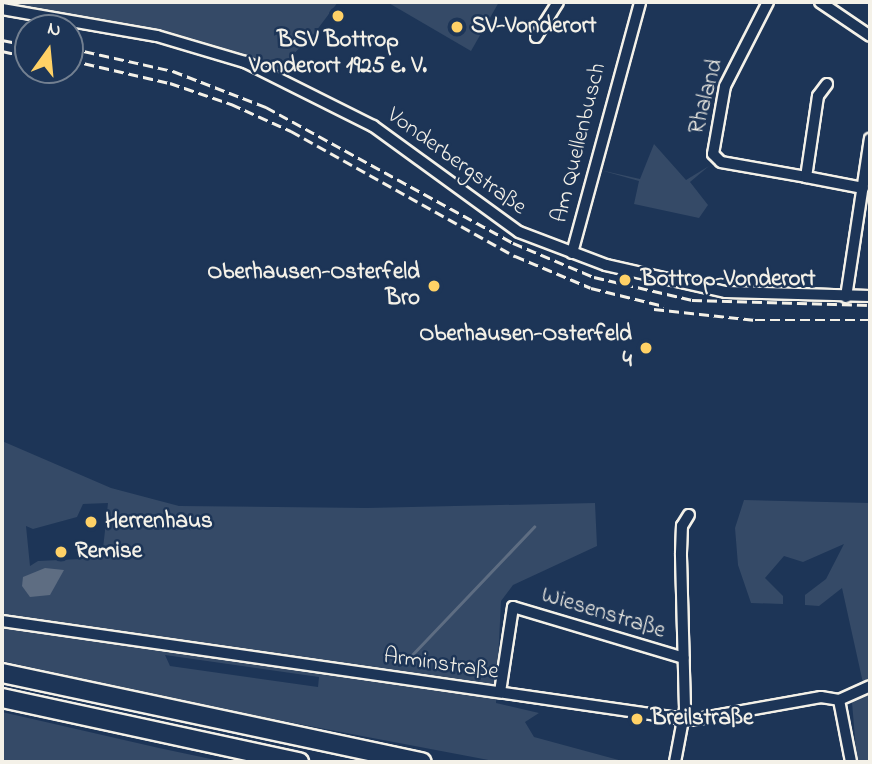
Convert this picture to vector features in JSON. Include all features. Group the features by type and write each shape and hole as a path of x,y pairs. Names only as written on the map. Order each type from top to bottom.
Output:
{"highway":[{"path":"2,673 422,762"},
{"path":"2,698 299,762"}],"street":[{"path":"536,37 558,2"},
{"name":"Am Quellenbusch","path":"572,254 640,2"},
{"name":"Rhaland","path":"768,2 725,86 713,154 721,162 863,188"},
{"path":"820,2 870,36"},
{"name":"Vonderbergstraße","path":"2,9 190,44 273,76 373,126 519,232 572,254 649,278 726,292 870,296"},
{"path":"806,177 818,96 827,84"},
{"path":"846,297 868,169 870,139"},
{"path":"675,762 684,719 681,536 689,515"},
{"name":"Wiesenstraße","path":"500,692 513,607 684,658"},
{"name":"Arminstraße","path":"2,621 684,719 715,720 821,697 839,700 870,686"},
{"path":"839,700 851,762"}],"shaded area":[{"path":"2,2 338,2 313,35 278,69 182,36 84,17 84,14 66,14"},
{"name":"SV-Vonderort","path":"387,2 499,2 471,51"},
{"path":"654,144 686,180 709,166 690,182 708,205 699,218 634,204 639,181 600,170 640,179"},
{"path":"2,441 111,488 179,506 367,508 595,503 597,546 513,585 501,601 496,703 539,713 525,722 534,737 626,762 499,762 209,707 2,661","holes":["108,503 102,558 38,561 30,566 26,526 33,529 77,517 83,504","165,655 319,677 318,687 170,666"]},
{"path":"744,500 870,503 870,681 863,683 842,588 819,606 805,605 805,595 826,579 844,544 803,562 784,556 765,578 783,596 783,604 751,603 738,565 735,528"},
{"path":"45,568 64,570 50,595 30,597 22,586 23,577"},
{"path":"870,691 870,762 857,762 852,702"},
{"path":"2,712 159,748 225,762 2,762"}],"waterway":[{"path":"410,657 534,527"}],"railway":[{"path":"2,40 14,42"},
{"path":"2,51 14,54"},
{"path":"84,51 173,71 266,107 513,243 594,277 692,300 870,305"},
{"path":"84,63 170,83 231,104 291,131 515,256 591,288 664,306"},
{"path":"654,309 755,320 870,320"}],"place":[{"name":"BSV Bottrop Vonderort 1925 e. V.","path":"338,16"},
{"name":"SV-Vonderort","path":"457,27"},
{"name":"Bottrop-Vonderort","path":"625,280"},
{"name":"Oberhausen-Osterfeld Bro","path":"434,286"},
{"name":"Oberhausen-Osterfeld 4","path":"646,348"},
{"name":"Herrenhaus","path":"91,522"},
{"name":"Remise","path":"61,552"},
{"name":"Breilstraße","path":"637,719"}]}
